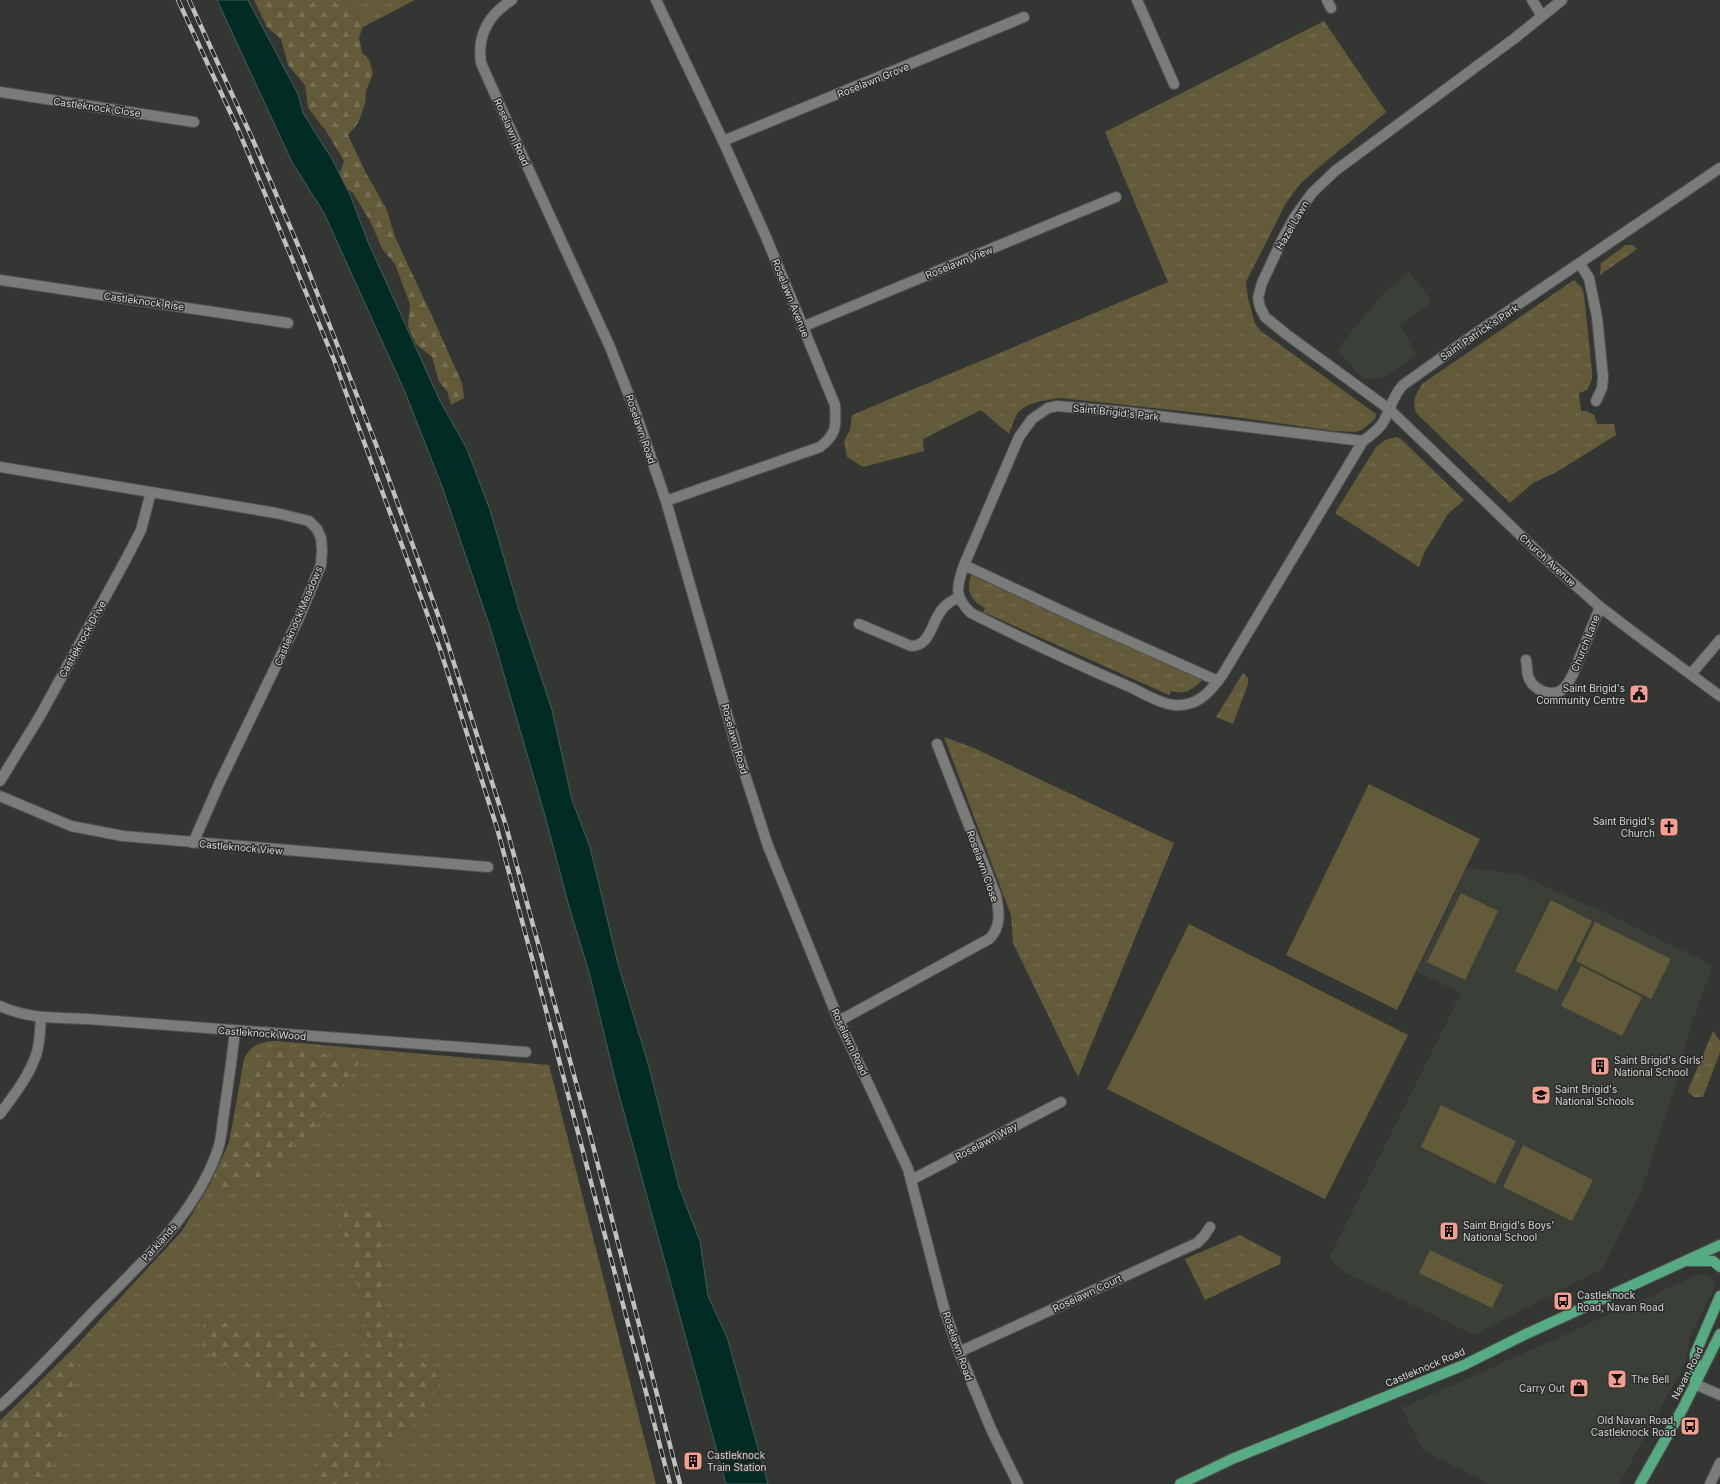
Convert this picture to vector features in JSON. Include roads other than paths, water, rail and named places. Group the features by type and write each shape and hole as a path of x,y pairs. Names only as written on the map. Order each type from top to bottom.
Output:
{"main road":[{"name":"Castleknock Road","path":"1180,1484 1238,1456 1464,1365 1720,1244"},
{"name":"Castleknock Road","path":"1676,1264 1694,1260 1713,1261 1720,1267"},
{"path":"1695,1384 1695,1354 1720,1296"},
{"name":"Navan Road","path":"1640,1484 1695,1384 1720,1334"}],"street":[{"name":"Roselawn Road","path":"512,0 502,6 492,16 484,33 480,48 482,63 518,146 610,347 635,411 666,501 739,756 768,846 839,1021 912,1180 944,1308 959,1352 991,1429 1018,1484"},
{"name":"Roselawn Avenue","path":"656,0 766,237 835,405 836,419 833,435 820,447 666,501"},
{"path":"1137,0 1174,84"},
{"path":"1532,0 1542,16"},
{"name":"Hazel Lawn","path":"1389,409 1298,343 1265,317 1260,307 1258,298 1262,283 1294,218 1312,192 1321,182 1335,170 1515,38 1562,0"},
{"name":"Roselawn Grove","path":"723,142 1024,18"},
{"name":"Castleknock Close","path":"0,92 194,122"},
{"name":"Saint Patrick's Park","path":"1389,409 1393,397 1403,385 1430,364 1720,168"},
{"name":"Roselawn View","path":"802,326 1116,197"},
{"path":"1580,264 1589,278 1597,317 1603,377 1602,388 1596,401"},
{"name":"Castleknock Rise","path":"0,280 288,323"},
{"name":"Saint Brigid's Park","path":"959,598 957,585 964,565 1019,437 1032,419 1048,408 1057,406 1118,411 1363,441"},
{"path":"859,624 911,646 918,646 922,644 928,636 943,606 959,598 971,613 1058,655 1176,706 1193,703 1205,696 1218,681 1363,441 1381,424 1389,409"},
{"name":"Church Avenue","path":"1389,409 1541,555 1600,607 1720,696"},
{"name":"Castleknock Meadows","path":"0,467 298,517 309,521 317,528 321,538 321,565 302,611 193,843"},
{"name":"Castleknock Drive","path":"0,781 40,716 125,561 141,530 152,492"},
{"path":"964,565 1218,681"},
{"name":"Church Lane","path":"1526,660 1528,677 1534,686 1543,692 1552,693 1561,690 1568,684 1573,674 1600,607"},
{"path":"1691,674 1720,640"},
{"name":"Roselawn Close","path":"839,1021 989,939 997,928 998,907 996,895 937,744"},
{"name":"Castleknock View","path":"0,796 71,826 123,836 488,867"},
{"name":"Castleknock Wood","path":"0,1006 22,1014 41,1018 88,1019 526,1052"},
{"path":"0,1114 27,1076 35,1058 39,1040 41,1018"},
{"name":"Parklands","path":"0,1406 31,1377 160,1243 197,1194 209,1173 219,1147 230,1078 234,1031"},
{"name":"Roselawn Way","path":"912,1180 1060,1102"},
{"name":"Roselawn Court","path":"959,1352 1197,1243 1210,1227"},
{"path":"1695,1384 1720,1395"},
{"path":"1710,1484 1720,1463"}],"railway":[{"path":"178,0 238,129 334,360 440,649 497,828 670,1484"},
{"path":"189,0 252,138 303,257 382,460 443,629 506,826 590,1134 680,1484"}],"place":[{"name":"Saint Brigid's Community Centre","path":"1639,694"},
{"name":"Saint Brigid's Church","path":"1669,827"},
{"name":"Saint Brigid's Girls' National School","path":"1600,1066"},
{"name":"Saint Brigid's National Schools","path":"1541,1095"},
{"name":"Saint Brigid's Boys' National School","path":"1449,1231"},
{"name":"Castleknock Road, Navan Road","path":"1563,1301"},
{"name":"The Bell","path":"1617,1379"},
{"name":"Carry Out","path":"1579,1388"},
{"name":"Old Navan Road, Castleknock Road","path":"1690,1426"},
{"name":"Castleknock Train Station","path":"693,1461"}]}
